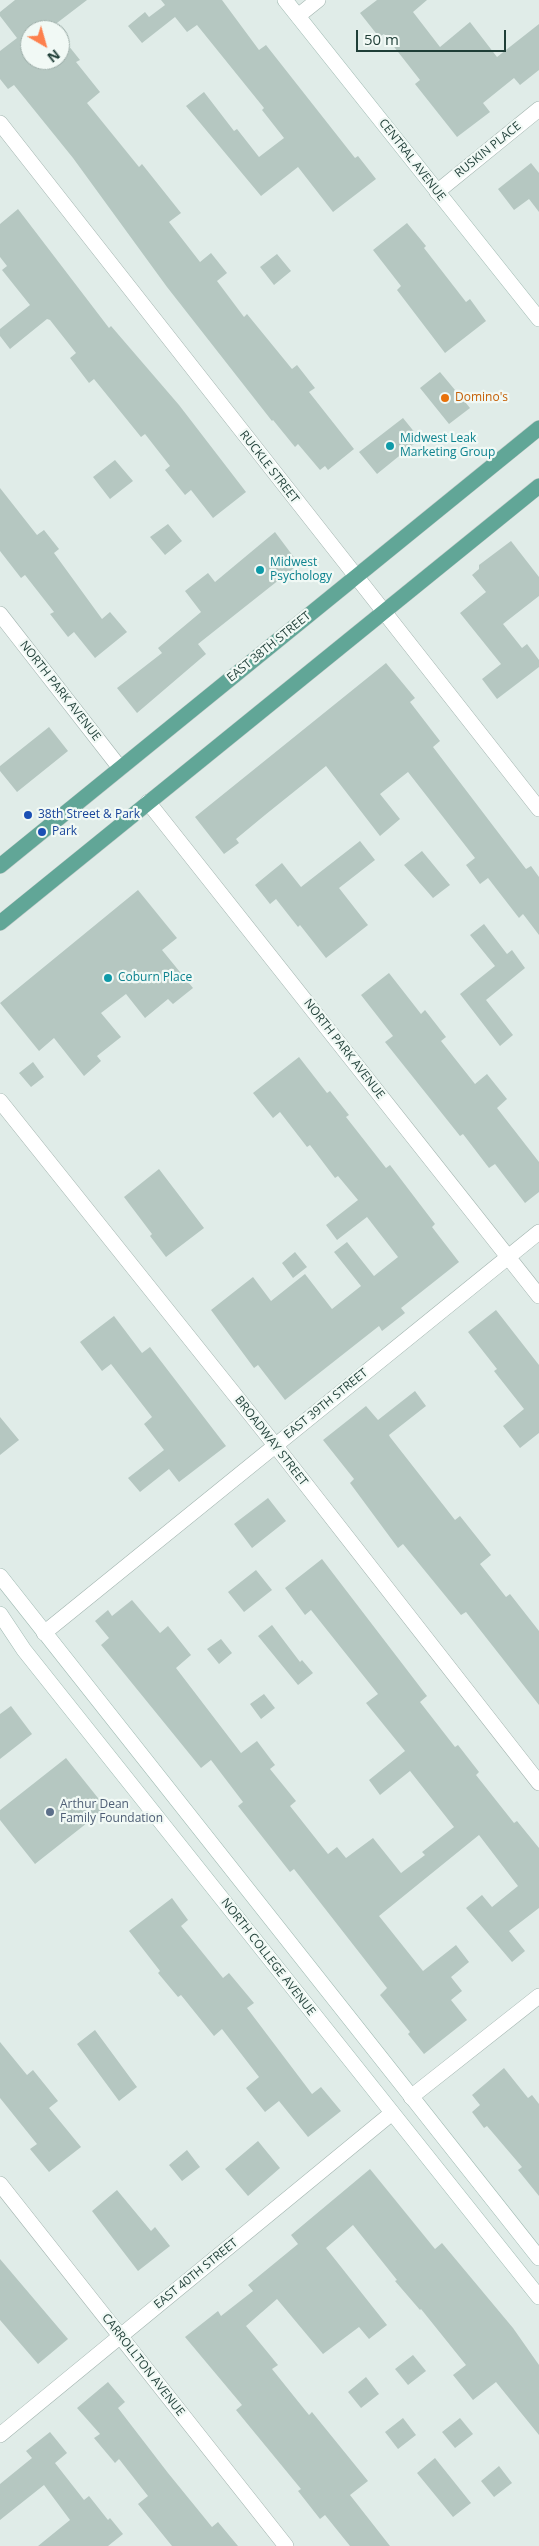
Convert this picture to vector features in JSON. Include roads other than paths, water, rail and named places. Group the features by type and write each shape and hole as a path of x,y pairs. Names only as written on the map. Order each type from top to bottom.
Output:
{"main road":[{"name":"EAST 38TH STREET","path":"0,866 539,428"},
{"path":"0,923 539,486"}],"street":[{"name":"CENTRAL AVENUE","path":"285,0 539,319"},
{"path":"298,16 318,0"},
{"name":"RUSKIN PLACE","path":"437,192 539,109"},
{"name":"RUCKLE STREET","path":"0,123 539,809"},
{"name":"NORTH PARK AVENUE","path":"0,614 120,768"},
{"name":"NORTH PARK AVENUE","path":"148,802 539,1296"},
{"name":"BROADWAY STREET","path":"0,1101 275,1445 539,1783"},
{"name":"EAST 39TH STREET","path":"44,1633 539,1232"},
{"name":"NORTH COLLEGE AVENUE","path":"0,1576 539,2258"},
{"name":"NORTH COLLEGE AVENUE","path":"0,1614 24,1650 539,2297"},
{"path":"411,2097 539,1996"},
{"name":"EAST 40TH STREET","path":"0,2434 392,2113"},
{"name":"CARROLLTON AVENUE","path":"0,2184 286,2546"}],"place":[{"name":"Domino's","path":"445,398"},
{"name":"Midwest Leak Marketing Group","path":"390,446"},
{"name":"Midwest Psychology","path":"260,570"},
{"name":"38th Street & Park","path":"28,815"},
{"name":"Park","path":"42,832"},
{"name":"Coburn Place","path":"108,978"},
{"name":"Arthur Dean Family Foundation","path":"50,1812"}]}
